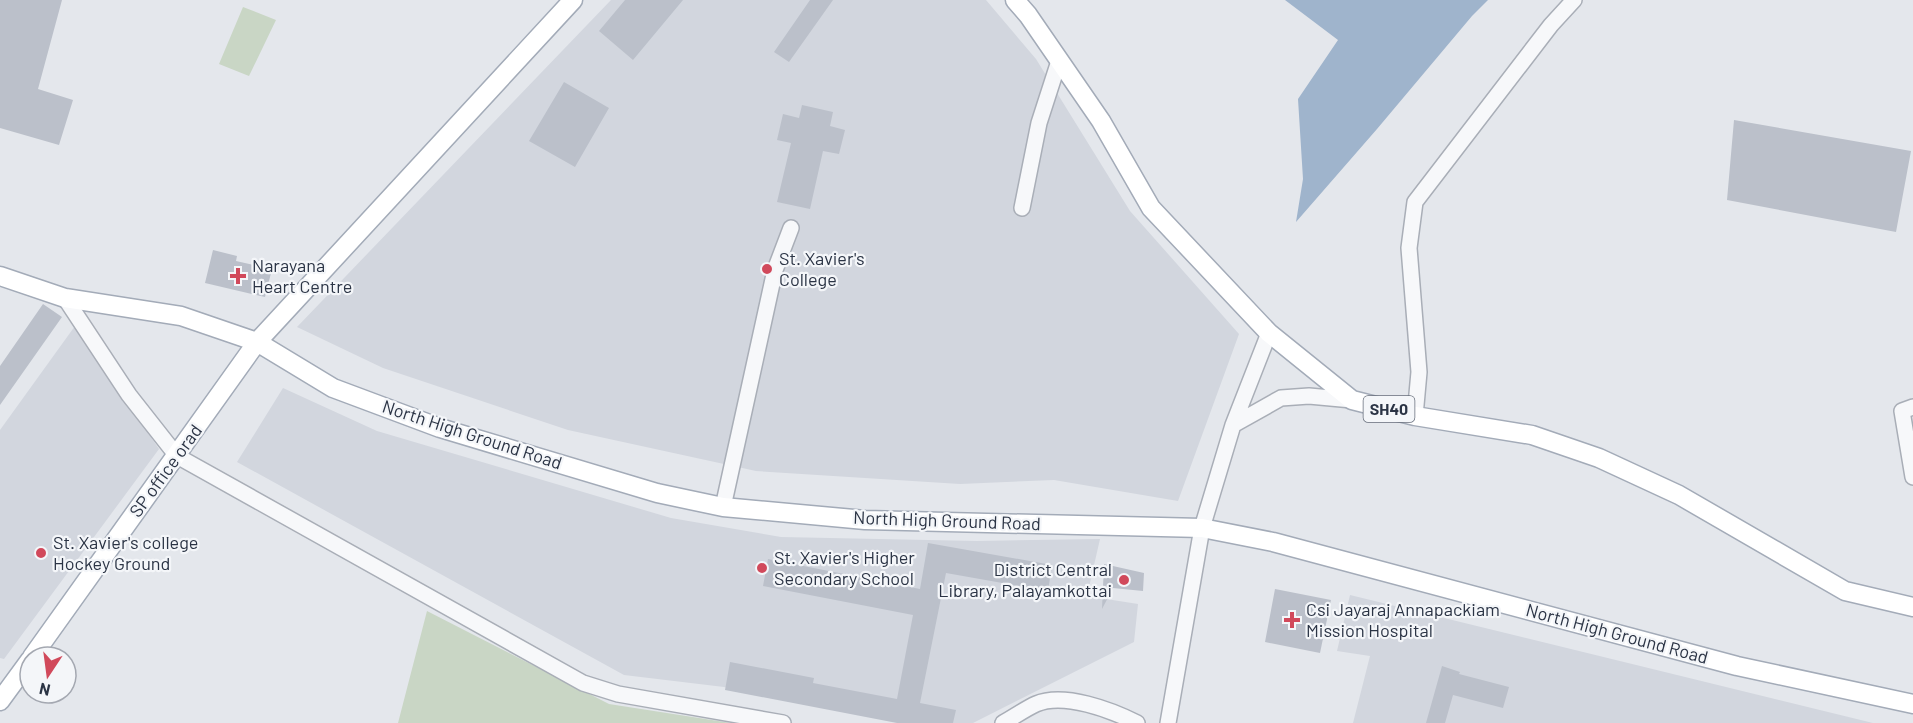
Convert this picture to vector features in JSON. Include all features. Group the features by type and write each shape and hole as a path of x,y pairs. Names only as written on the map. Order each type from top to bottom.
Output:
{"main road":[{"name":"SP office orad","path":"40,645 257,342 573,0"},
{"name":"SH40","path":"1015,0 1028,15 1101,121 1151,208 1269,333 1352,400 1415,416 1532,435 1599,458 1679,495 1845,591 1913,607"},
{"name":"North High Ground Road","path":"0,276 65,298 181,316 257,342 333,388 440,428 657,493 723,507 865,520 1202,528 1273,542 1737,666 1913,704"},
{"name":"SP office orad","path":"0,701 7,680"}],"street":[{"path":"1415,416 1419,372 1408,248 1415,202 1551,25 1574,0"},
{"path":"1022,208 1039,123 1059,61"},
{"path":"723,507 775,270 791,228"},
{"path":"65,298 129,395 177,456 583,683 618,694 783,723"},
{"path":"1168,723 1202,528 1233,425 1269,333"},
{"path":"1233,425 1281,398 1309,396 1352,400"},
{"path":"1913,407 1902,411 1913,477"},
{"path":"1003,723 1038,703 1069,700 1122,716 1137,723"}],"shaded area":[{"name":"St. Xavier's College","path":"611,0 986,0 1036,59 1130,211 1239,334 1178,501 1054,480 960,484 756,471 568,430 383,368 297,327"},
{"name":"St. Xavier's college Hockey Ground","path":"75,326 159,449 4,659 0,658 0,430"},
{"name":"St. Xavier's Higher Secondary School","path":"283,388 377,431 671,518 781,537 977,541 1100,539 1087,596 1138,604 1134,642 973,723 911,723 724,687 624,675 237,462"},
{"path":"1350,595 1873,723 1353,723 1370,656 1337,651"}],"green space":[{"path":"243,7 276,20 249,76 219,64"},
{"path":"427,611 609,704 731,723 398,723"}],"water":[{"path":"1285,0 1488,0 1296,222 1303,179 1298,99 1338,40"}],"building":[{"path":"0,0 62,0 38,89 73,100 59,145 0,128"},
{"path":"625,0 683,0 633,60 599,31"},
{"path":"810,0 833,0 789,62 774,52"},
{"path":"564,82 609,108 575,167 529,141"},
{"path":"802,105 833,112 830,126 845,130 839,154 823,151 810,209 777,202 791,143 777,140 783,114 799,118"},
{"path":"1734,120 1911,151 1896,232 1727,200"},
{"path":"213,250 237,256 236,261 272,269 265,297 205,283"},
{"path":"43,304 62,317 0,405 0,366"},
{"path":"928,543 1052,565 1048,591 946,573 920,703 956,710 953,723 897,723 725,690 730,662 814,678 813,683 897,699 913,615 763,586 768,559 920,589"},
{"name":"District Central Library, Palayamkottai","path":"1104,564 1144,573 1143,591 1113,588 1102,609"},
{"path":"1275,589 1331,600 1320,653 1265,642"},
{"path":"1442,666 1460,672 1459,674 1509,687 1503,708 1453,695 1445,723 1426,723"}],"place":[{"name":"St. Xavier's College","path":"767,269"},
{"name":"Narayana Heart Centre","path":"238,276"},
{"name":"St. Xavier's college Hockey Ground","path":"41,553"},
{"name":"St. Xavier's Higher Secondary School","path":"762,568"},
{"name":"District Central Library, Palayamkottai","path":"1124,580"},
{"name":"Csi Jayaraj Annapackiam Mission Hospital","path":"1292,620"}]}
